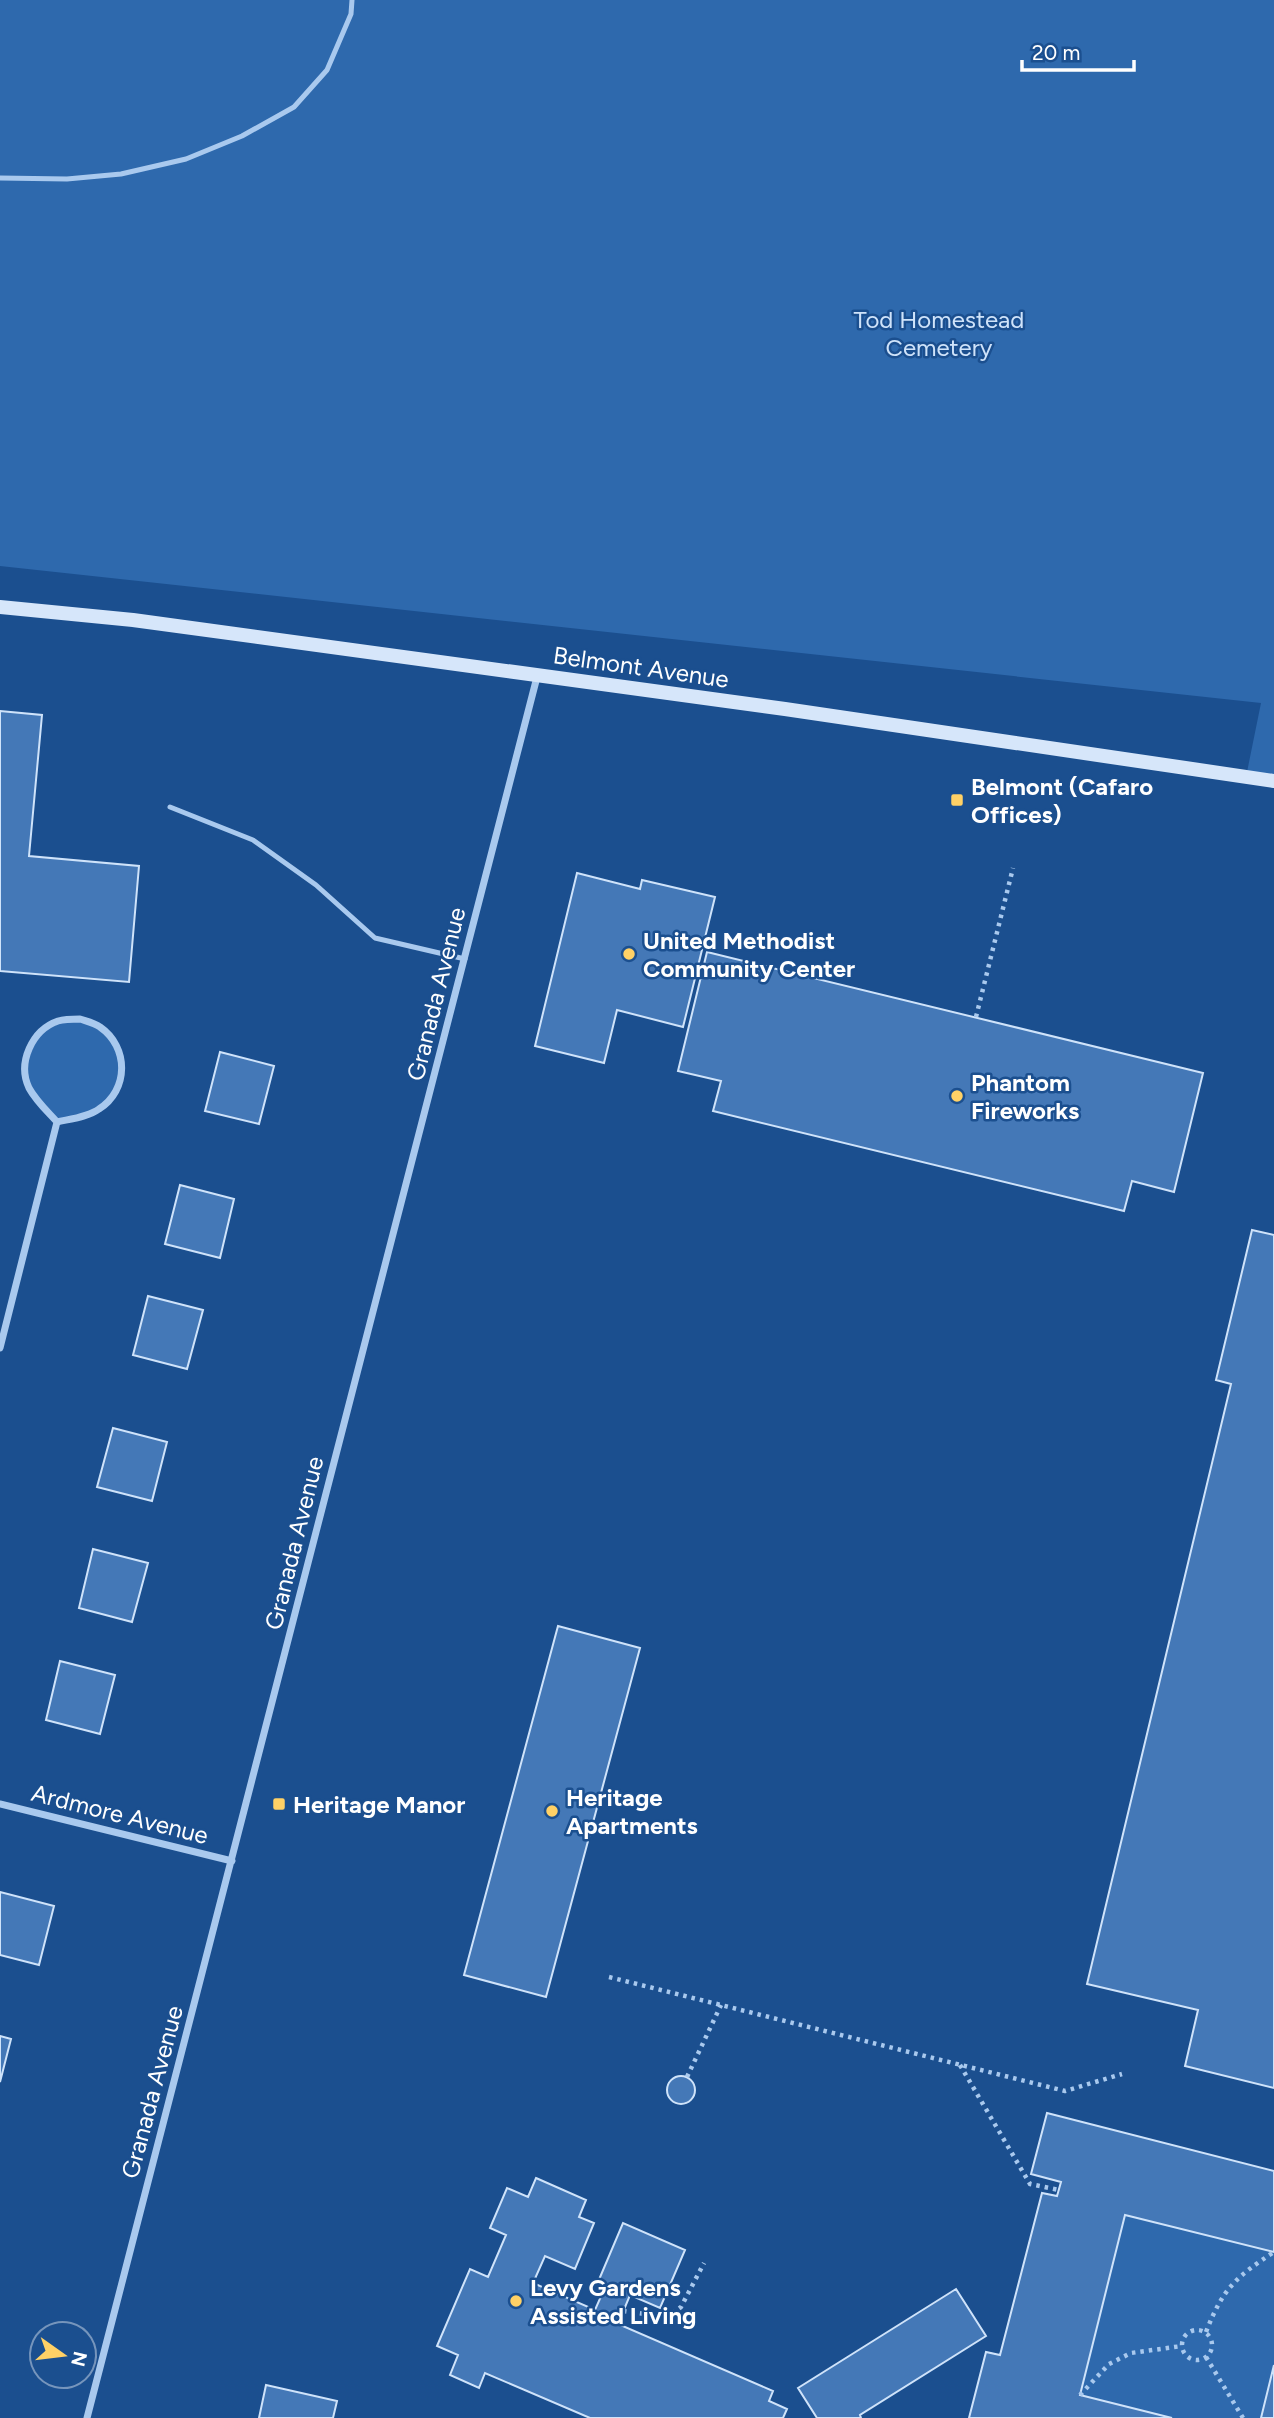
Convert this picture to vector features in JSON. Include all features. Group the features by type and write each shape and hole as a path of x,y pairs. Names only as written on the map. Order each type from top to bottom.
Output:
{"main road":[{"name":"Belmont Avenue","path":"0,607 133,620 950,732 1274,781"}],"street":[{"name":"Granada Avenue","path":"87,2418 537,677"},
{"path":"80,1019 99,1025 114,1039 122,1058 122,1078 113,1097 98,1111 57,1122 28,1087 24,1067 29,1047 41,1030 59,1021 80,1019"},
{"path":"0,1348 57,1122"},
{"name":"Ardmore Avenue","path":"0,1804 232,1861"}],"lane":[{"path":"0,178 67,179 121,174 186,159 242,136 294,107 327,70 351,14 352,0"},
{"path":"170,807 253,840 316,886 375,938 464,959"}],"path":[{"path":"976,1017 1013,868"},
{"path":"609,1976 1065,2091 1122,2074"},
{"path":"687,2077 721,2005"},
{"path":"959,2064 1030,2184 1059,2190"},
{"path":"1206,2332 1216,2305 1230,2285 1274,2252"},
{"path":"623,2311 668,2317 681,2307 704,2263"},
{"path":"1182,2346 1185,2337 1192,2331 1206,2332"},
{"path":"1182,2346 1190,2358 1195,2360 1206,2357 1212,2344 1206,2332"},
{"path":"1080,2395 1110,2364 1131,2353 1182,2346"},
{"path":"1206,2357 1243,2418"}],"green space":[{"name":"Tod Homestead Cemetery","path":"0,0 1274,0 1274,782 1246,777 1261,703 0,566"},
{"path":"80,1019 114,1039 122,1078 98,1111 57,1122 28,1087 25,1067 41,1030 59,1021"},
{"path":"1125,2215 1274,2252 1274,2365 1261,2418 1172,2418 1080,2395"}],"building":[{"path":"0,711 42,715 29,856 139,866 129,982 0,971"},
{"name":"United Methodist Community Center","path":"577,873 640,889 642,880 715,897 683,1027 617,1010 604,1063 535,1046"},
{"name":"Phantom Fireworks","path":"707,952 1203,1073 1174,1192 1132,1181 1124,1211 713,1111 721,1081 678,1071"},
{"path":"220,1052 274,1066 259,1124 205,1111"},
{"path":"180,1185 234,1199 220,1258 165,1244"},
{"path":"1252,1230 1274,1235 1274,2088 1185,2066 1198,2010 1087,1984 1231,1384 1216,1380"},
{"path":"148,1296 203,1310 187,1369 133,1355"},
{"path":"113,1428 167,1442 152,1501 97,1487"},
{"path":"93,1549 148,1563 132,1622 79,1608"},
{"name":"Heritage Apartments","path":"558,1626 640,1648 546,1997 464,1975"},
{"path":"60,1661 115,1675 100,1734 46,1720"},
{"path":"0,1892 54,1906 39,1965 0,1955"},
{"path":"0,2036 11,2039 0,2082"},
{"path":"681,2076 691,2080 695,2090 691,2100 681,2104 671,2100 667,2090 671,2080"},
{"path":"1047,2113 1274,2171 1274,2252 1125,2215 1080,2395 1172,2418 969,2418 986,2352 1000,2355 1042,2193 1057,2196 1061,2182 1031,2174"},
{"name":"Levy Gardens Assisted Living","path":"536,2178 586,2200 579,2217 594,2223 575,2269 545,2256 533,2283 595,2310 606,2285 598,2282 623,2223 685,2250 660,2308 630,2295 618,2324 773,2391 769,2401 787,2409 783,2418 590,2418 485,2373 479,2388 450,2375 458,2355 437,2346 470,2269 488,2277 506,2235 490,2228 507,2188 528,2197"},
{"path":"956,2289 986,2336 860,2415 861,2418 817,2418 798,2388"},
{"path":"1274,2365 1274,2418 1261,2418"},
{"path":"266,2385 337,2401 333,2418 259,2418"}],"place":[{"name":"Belmont (Cafaro Offices)","path":"957,800"},
{"name":"United Methodist Community Center","path":"629,954"},
{"name":"Phantom Fireworks","path":"957,1096"},
{"name":"Heritage Manor","path":"279,1804"},
{"name":"Heritage Apartments","path":"552,1811"},
{"name":"Levy Gardens Assisted Living","path":"516,2301"}]}
